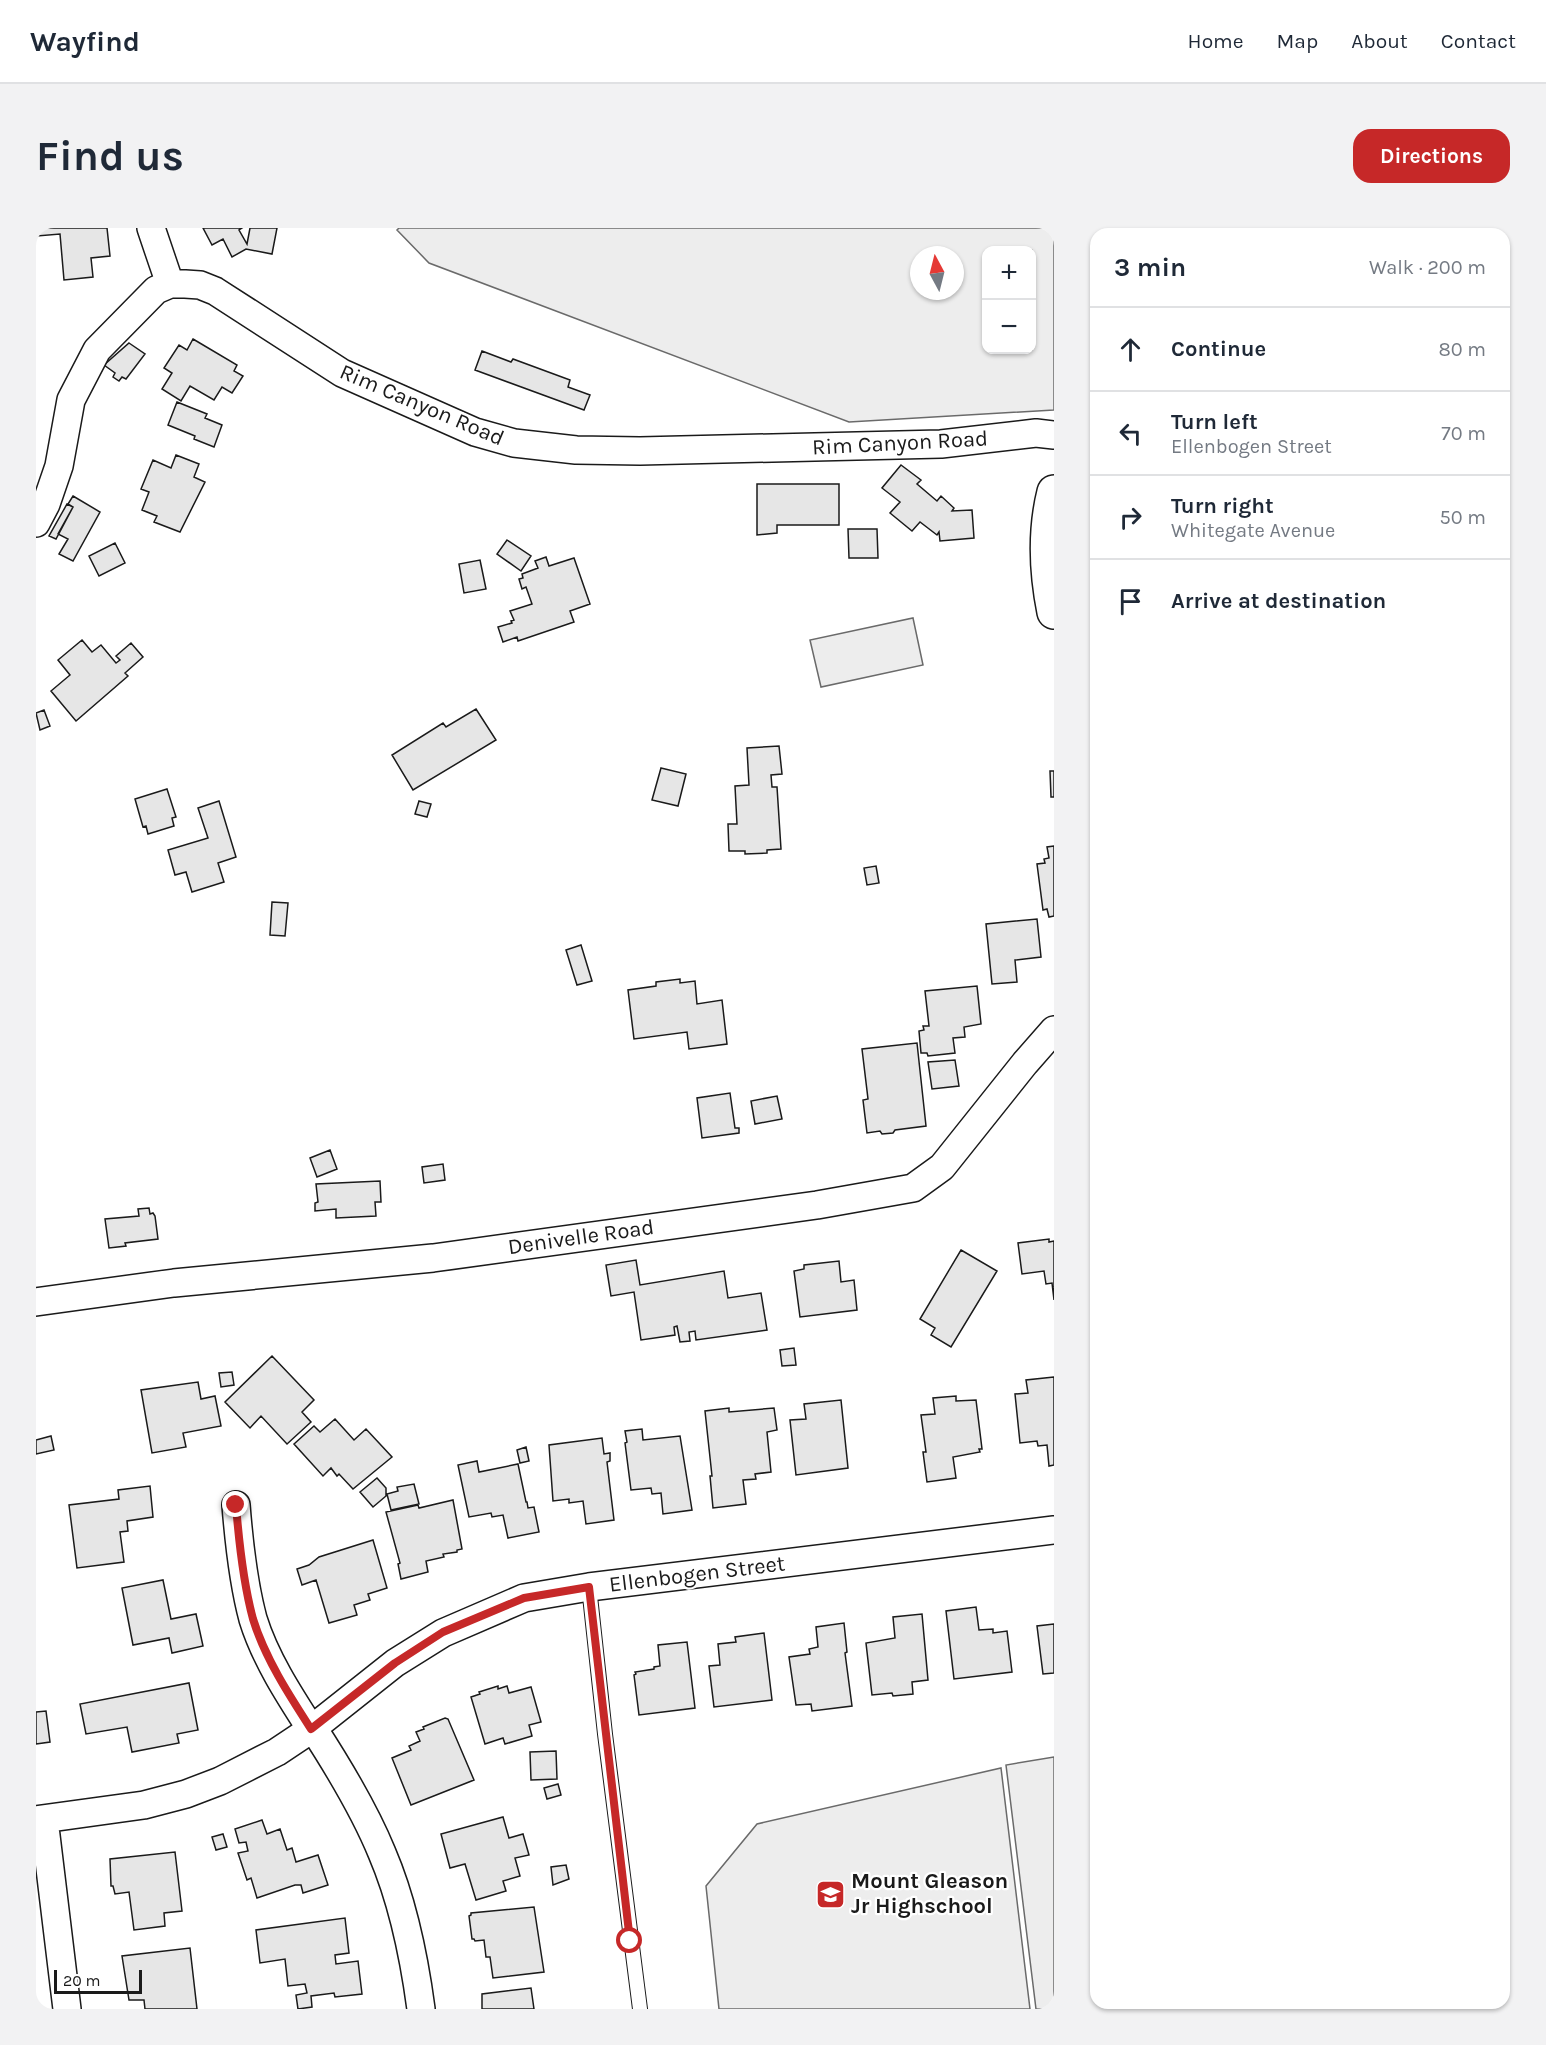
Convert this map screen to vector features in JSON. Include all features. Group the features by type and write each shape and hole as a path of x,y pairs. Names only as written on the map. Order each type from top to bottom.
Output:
{"street":[{"path":"36,523 46,504 59,466 71,400 97,350 156,290 170,284 151,228"},
{"name":"Rim Canyon Road","path":"170,284 200,285 216,291 342,373 475,432 514,443 576,450 651,451 941,444 1036,433 1054,435"},
{"path":"1054,492 1050,507 1047,543 1049,590 1054,612"},
{"name":"Denivelle Road","path":"36,1302 174,1283 433,1258 817,1205 914,1188 942,1167 1054,1030"},
{"path":"236,1505 241,1555 253,1619 271,1661 337,1765 382,1853 397,1893 416,1966 421,2009"},
{"name":"Ellenbogen Street","path":"40,1820 144,1805 186,1794 220,1781 277,1752 312,1728 395,1663 443,1632 524,1598 589,1587 1054,1530"},
{"path":"40,1820 67,2009"}],"lane":[{"path":"589,1587 604,1734 640,2009"}],"shaded area":[{"path":"399,228 1054,228 1054,410 849,422 429,263 397,230"},
{"path":"913,618 923,665 821,687 810,640"},
{"path":"1054,1757 1054,2009 1036,2009 1006,1765"},
{"path":"1001,1768 1030,2009 719,2009 706,1886 757,1824"}],"building":[{"path":"36,228 107,228 110,256 91,258 93,277 64,280 60,234 37,236"},
{"path":"203,228 242,228 239,230 247,244 250,228 277,228 272,254 246,249 232,257 223,239 212,245"},
{"path":"193,339 237,365 234,371 243,376 232,393 222,387 214,400 190,386 181,401 162,389 172,373 164,368 179,345 187,350"},
{"path":"129,343 145,354 126,379 122,377 119,381 113,377 115,373 104,365"},
{"path":"482,351 511,362 513,359 570,380 568,387 590,395 584,410 475,370"},
{"path":"177,402 207,414 205,418 222,425 214,447 168,425"},
{"path":"176,455 199,464 194,477 205,482 180,532 154,522 157,516 142,510 149,492 141,489 153,460 171,468"},
{"path":"901,465 921,480 917,484 937,501 941,496 954,508 952,511 972,510 974,538 940,541 939,532 937,535 920,522 912,531 890,513 900,502 882,488"},
{"path":"757,484 839,484 839,525 777,525 777,533 757,535"},
{"path":"73,496 100,512 73,561 59,554 68,539 58,534 73,507 68,504"},
{"path":"67,504 73,507 56,539 49,536"},
{"path":"848,529 877,529 878,558 849,558"},
{"path":"507,540 531,556 521,571 497,554"},
{"path":"115,543 125,563 99,576 89,556"},
{"path":"546,557 549,566 574,558 590,604 570,611 574,622 518,641 517,637 503,642 498,627 512,623 511,621 514,620 510,611 532,604 526,587 522,589 519,579 523,578 522,574 538,568 535,561"},
{"path":"480,560 486,589 464,593 459,564"},
{"path":"82,640 92,652 101,645 116,663 120,660 116,656 131,643 143,657 125,673 128,676 76,721 51,691 70,675 58,660"},
{"path":"476,709 496,740 413,790 392,755 443,723 446,727"},
{"path":"44,710 50,726 40,730 36,713"},
{"path":"779,746 782,774 771,775 772,787 777,787 781,849 767,850 767,853 745,854 745,851 729,851 728,824 737,824 735,786 749,785 747,748"},
{"path":"661,768 686,774 678,806 652,800"},
{"path":"1050,771 1054,771 1054,797 1051,797"},
{"path":"167,789 176,817 172,818 174,826 148,834 146,826 143,827 135,799"},
{"path":"219,801 236,857 218,863 224,882 192,892 186,872 175,875 168,850 208,838 198,808"},
{"path":"419,801 431,804 427,817 415,814"},
{"path":"1054,846 1054,916 1049,917 1047,909 1043,910 1037,864 1045,863 1044,859 1049,858 1047,847"},
{"path":"876,866 879,883 867,885 864,868"},
{"path":"272,902 288,903 285,936 270,935"},
{"path":"1037,919 1041,957 1015,960 1017,982 992,984 986,924"},
{"path":"581,945 592,981 577,985 566,950"},
{"path":"680,979 680,983 695,981 697,1004 722,1000 727,1044 689,1049 687,1032 634,1039 628,990 656,986 656,982"},
{"path":"977,986 981,1024 964,1027 965,1037 953,1038 955,1053 928,1056 927,1053 921,1053 919,1031 924,1030 923,1026 929,1026 925,991"},
{"path":"917,1043 926,1126 895,1130 893,1133 882,1134 880,1131 867,1133 863,1100 868,1099 862,1049"},
{"path":"955,1060 959,1086 932,1089 928,1062"},
{"path":"730,1093 735,1128 739,1128 739,1133 702,1138 697,1098"},
{"path":"777,1096 782,1119 755,1124 751,1101"},
{"path":"330,1150 337,1169 317,1177 310,1158"},
{"path":"443,1164 445,1180 424,1183 422,1167"},
{"path":"380,1181 381,1202 375,1202 376,1216 336,1218 336,1209 315,1211 315,1203 318,1202 316,1184"},
{"path":"149,1208 150,1214 153,1213 155,1216 158,1239 125,1243 126,1246 109,1248 105,1219 139,1216 138,1209"},
{"path":"1049,1239 1049,1242 1054,1241 1054,1300 1052,1283 1046,1284 1044,1271 1022,1274 1018,1243"},
{"path":"961,1250 997,1271 951,1347 931,1335 935,1328 920,1319"},
{"path":"636,1260 640,1285 724,1271 728,1298 761,1293 767,1330 696,1340 695,1331 689,1332 690,1341 680,1342 677,1326 674,1327 675,1335 641,1340 634,1292 611,1296 606,1265"},
{"path":"839,1261 841,1282 854,1280 857,1310 800,1317 794,1271 804,1269 804,1265"},
{"path":"794,1348 796,1365 782,1366 780,1350"},
{"path":"272,1356 314,1400 302,1412 311,1422 287,1444 261,1416 250,1428 225,1402"},
{"path":"232,1372 234,1385 221,1387 219,1373"},
{"path":"1054,1377 1054,1465 1049,1466 1047,1445 1038,1446 1037,1441 1020,1443 1015,1394 1028,1393 1026,1380"},
{"path":"198,1382 201,1399 215,1396 221,1426 183,1433 186,1447 152,1453 141,1390"},
{"path":"956,1396 956,1401 976,1400 982,1449 979,1449 980,1452 953,1457 956,1478 927,1482 921,1415 935,1414 933,1398"},
{"path":"841,1400 848,1468 796,1475 790,1420 806,1419 804,1404"},
{"path":"729,1408 729,1412 774,1408 777,1430 767,1432 771,1472 755,1474 756,1479 743,1480 746,1504 713,1508 705,1411"},
{"path":"335,1419 354,1440 366,1429 392,1457 353,1489 331,1468 323,1476 294,1444 314,1426 320,1432"},
{"path":"642,1429 643,1440 680,1436 692,1510 663,1514 661,1493 652,1494 651,1488 631,1490 625,1431"},
{"path":"51,1436 54,1450 36,1454 36,1440"},
{"path":"602,1438 604,1454 610,1453 610,1461 607,1462 614,1520 586,1524 583,1501 569,1503 569,1499 553,1501 549,1445"},
{"path":"526,1447 529,1461 520,1463 517,1450"},
{"path":"477,1461 479,1472 518,1464 526,1502 528,1508 534,1507 539,1532 508,1538 503,1515 492,1517 491,1513 469,1517 458,1465"},
{"path":"377,1478 386,1488 386,1496 373,1507 360,1492"},
{"path":"414,1484 419,1504 391,1510 387,1494 398,1491 397,1487"},
{"path":"150,1486 153,1517 127,1521 128,1531 120,1532 124,1562 77,1568 69,1505 119,1499 118,1490"},
{"path":"453,1500 462,1549 443,1554 444,1557 426,1561 428,1572 401,1579 398,1564 400,1563 386,1512 418,1505 419,1508"},
{"path":"373,1540 387,1588 368,1594 370,1600 354,1605 357,1615 329,1623 316,1580 302,1585 297,1569 309,1565 319,1557"},
{"path":"163,1580 171,1619 196,1614 203,1646 172,1653 169,1638 133,1645 122,1588"},
{"path":"976,1607 979,1630 993,1629 993,1633 1007,1631 1012,1672 954,1679 946,1611"},
{"path":"922,1614 928,1680 912,1682 913,1694 872,1695 866,1643 895,1638 893,1617"},
{"path":"844,1623 847,1652 845,1653 852,1706 812,1711 811,1704 796,1705 789,1657 810,1654 809,1649 818,1647 816,1627"},
{"path":"1054,1624 1054,1673 1043,1674 1037,1626"},
{"path":"764,1633 772,1700 714,1707 709,1666 720,1665 718,1644 736,1642 735,1637"},
{"path":"687,1642 695,1708 639,1715 635,1672 660,1666 658,1645"},
{"path":"189,1683 198,1730 177,1734 179,1743 132,1752 127,1727 86,1734 80,1704"},
{"path":"498,1686 498,1689 507,1686 509,1693 531,1687 541,1722 529,1725 532,1736 505,1744 503,1738 485,1744 471,1697"},
{"path":"46,1711 50,1742 36,1744 36,1712"},
{"path":"445,1718 448,1719 474,1780 411,1805 392,1758 411,1750 409,1746 420,1741 416,1732"},
{"path":"556,1751 557,1779 531,1780 530,1752"},
{"path":"558,1784 561,1795 547,1799 544,1788"},
{"path":"503,1817 509,1838 523,1834 529,1855 515,1858 520,1876 503,1881 506,1891 476,1900 465,1864 450,1868 441,1834"},
{"path":"262,1820 267,1834 280,1829 287,1850 292,1848 296,1862 318,1855 328,1885 303,1893 301,1885 295,1885 257,1898 251,1878 247,1880 238,1853 248,1851 246,1842 239,1843 235,1829"},
{"path":"223,1834 227,1847 216,1850 212,1837"},
{"path":"175,1852 182,1911 164,1913 165,1926 134,1930 129,1892 115,1894 111,1886 110,1859"},
{"path":"566,1865 569,1879 553,1885 551,1867"},
{"path":"534,1907 544,1972 493,1978 490,1957 486,1957 484,1940 472,1939 469,1916 471,1913"},
{"path":"345,1918 349,1953 335,1955 336,1964 358,1961 362,1994 335,1997 334,1993 311,1996 312,2007 298,2009 296,1995 307,1993 305,1984 288,1986 285,1959 260,1963 256,1930"},
{"path":"190,1948 197,2009 145,2009 144,2000 129,2000 122,1956"},
{"path":"531,1988 534,2009 482,2009 482,1994"}],"place":[{"name":"Mount Gleason Jr Highschool","path":"830,1894"}],"route":[{"path":"236,1505 241,1555 253,1619 271,1661 311,1729 395,1663 443,1632 524,1598 589,1587 604,1734 630,1941"}]}
